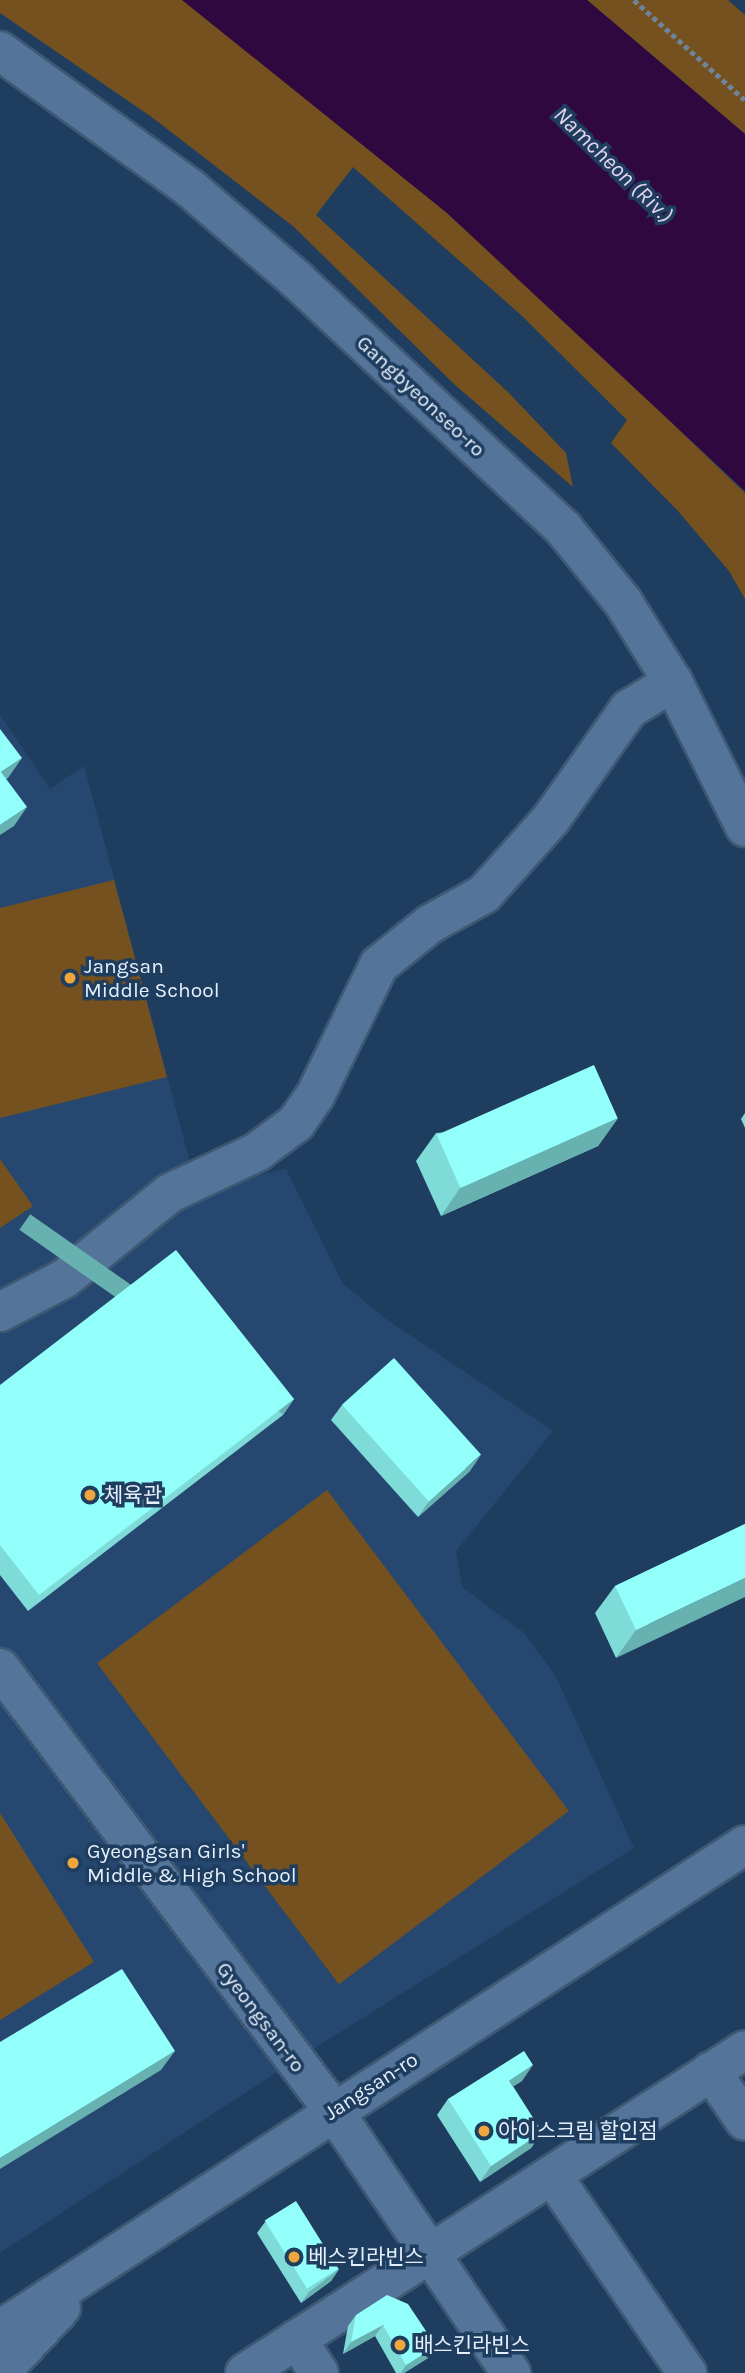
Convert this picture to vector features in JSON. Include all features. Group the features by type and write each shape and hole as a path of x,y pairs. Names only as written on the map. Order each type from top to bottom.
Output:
{"street":[{"name":"Gangbyeonseo-ro","path":"0,51 191,189 297,280 564,528 622,602 673,682 745,827"},
{"path":"0,1312 64,1279 170,1193 257,1152 296,1123 315,1096 379,965 420,931 484,894 551,819 629,709 673,682"},
{"name":"Gyeongsan-ro","path":"0,1668 333,2110 511,2373"},
{"name":"Jangsan-ro","path":"0,2330 333,2110 745,1845"},
{"path":"244,2373 745,2050"},
{"path":"711,2071 745,2122"},
{"path":"552,2175 687,2373"},
{"path":"0,2373 103,2262"},
{"path":"297,2339 319,2373"}],"path":[{"path":"634,0 745,100"}],"shaded area":[{"path":"0,0 188,0 344,122 528,285 745,493 745,599 729,571 678,511 611,443 627,420 521,315 353,167 316,215 509,393 566,453 573,487 454,384 294,227 153,118 0,13"},
{"path":"587,0 728,0 745,15 745,134"},
{"path":"0,715 50,789 84,766 195,1181 182,1190 286,1169 343,1284 386,1319 553,1431 456,1551 462,1587 523,1632 555,1675 634,1848 294,2061 0,2253"},
{"path":"114,880 167,1077 0,1118 0,908"},
{"path":"0,1159 33,1206 0,1228"},
{"path":"327,1490 569,1811 339,1984 97,1663"},
{"path":"0,1813 94,1962 0,2020"}],"water":[{"name":"Namcheon (Riv.)","path":"182,0 587,0 745,134 745,491 447,213"}],"building":[{"path":"0,729 22,758 1,772 27,807 0,825"},
{"path":"594,1065 618,1118 460,1188 437,1135"},
{"name":"체육관","path":"176,1250 294,1399 39,1595 0,1545 0,1385"},
{"path":"394,1358 481,1455 429,1501 342,1405"},
{"path":"745,1524 745,1578 636,1630 615,1586"},
{"path":"122,1969 175,2051 0,2158 0,2042"},
{"name":"아이스크림 할인점","path":"524,2051 533,2065 509,2081 542,2132 491,2166 448,2099"},
{"path":"296,2201 338,2269 307,2288 265,2221"},
{"name":"배스킨라빈스","path":"387,2295 408,2304 436,2346 406,2365 383,2325 351,2342 356,2315"}],"place":[{"name":"Jangsan Middle School","path":"70,978"},
{"name":"체육관","path":"90,1495"},
{"name":"Gyeongsan Girls' Middle & High School","path":"73,1863"},
{"name":"아이스크림 할인점","path":"484,2131"},
{"name":"베스킨라빈스","path":"294,2257"},
{"name":"배스킨라빈스","path":"400,2345"}]}
